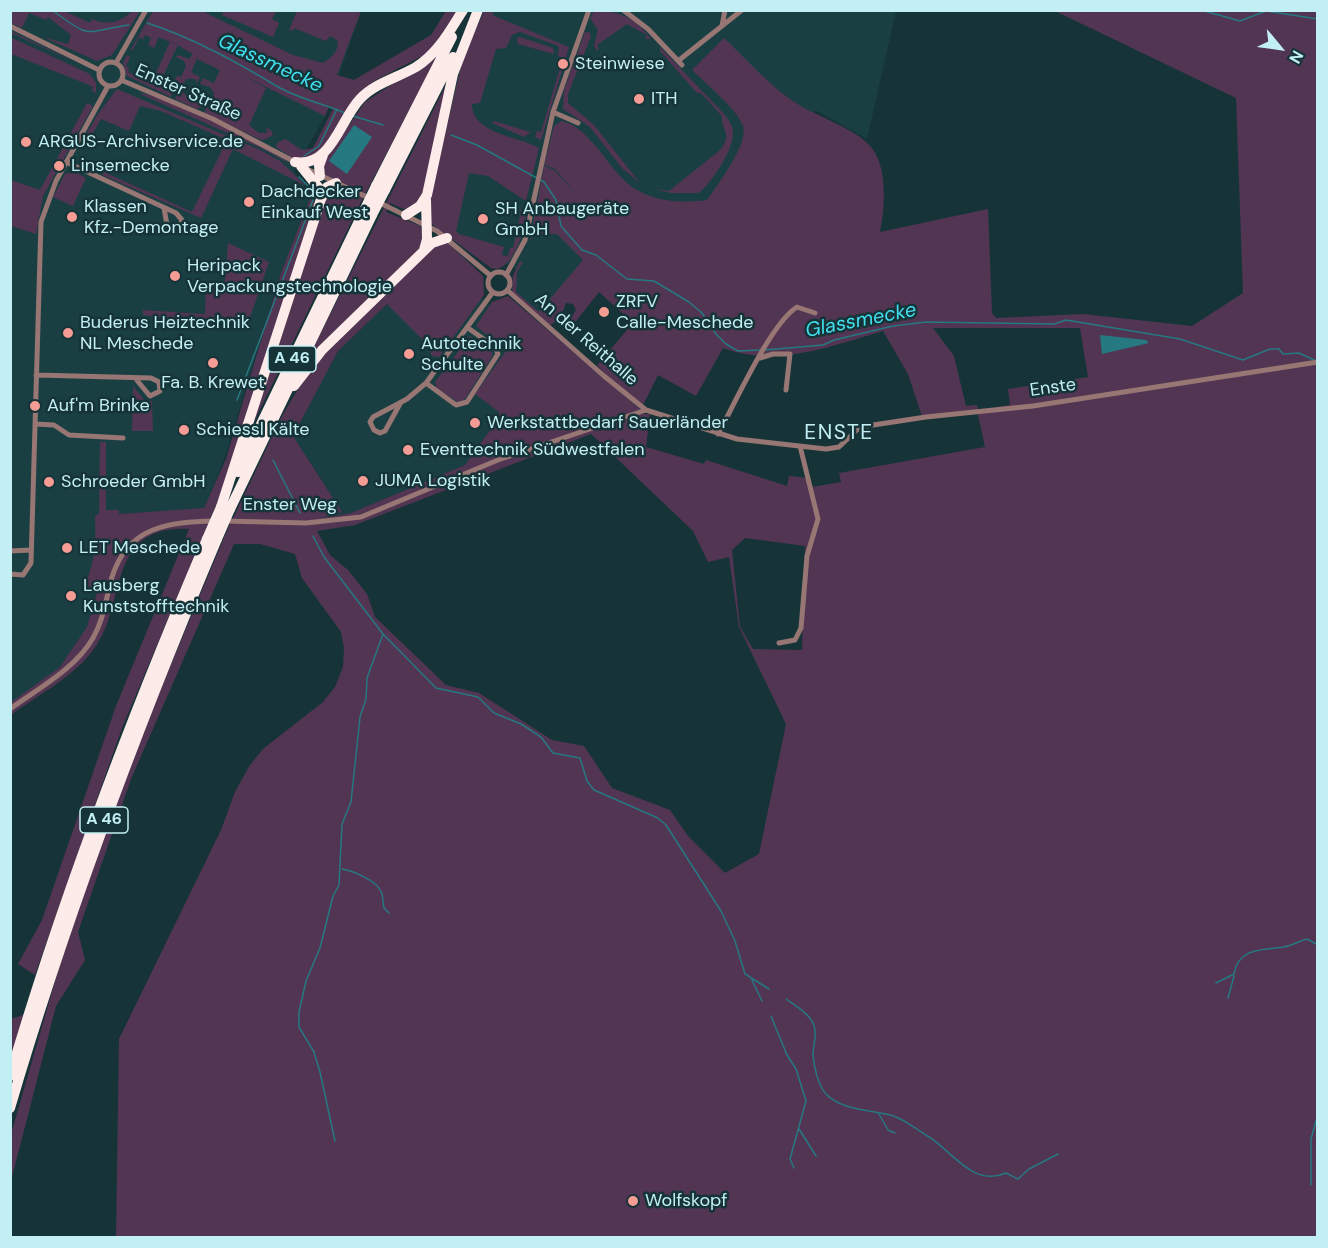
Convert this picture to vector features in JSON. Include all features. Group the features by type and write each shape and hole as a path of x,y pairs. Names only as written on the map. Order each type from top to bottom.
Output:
{"highway":[{"path":"320,176 319,166 323,155 350,110 370,90 428,57 441,44 464,10"},
{"name":"A 46","path":"10,1076 94,818 159,651 464,10"},
{"path":"422,253 426,242 427,195 453,74 478,10"},
{"name":"A 46","path":"380,188 478,10"},
{"path":"298,164 311,163 323,155"},
{"path":"298,164 318,187 321,199"},
{"path":"226,508 321,199 327,187 336,183"},
{"path":"406,215 420,206 427,195"},
{"name":"A 46","path":"226,508 268,427 368,213"},
{"path":"268,427 322,350 435,241 447,238"},
{"name":"A 46","path":"10,1108 54,966 104,821 212,539"}],"street":[{"path":"116,63 146,10"},
{"path":"582,10 586,18"},
{"path":"506,275 525,240 538,172 553,112 589,10"},
{"path":"623,10 648,29 680,63 742,10"},
{"path":"722,28 725,10"},
{"path":"10,26 99,70"},
{"path":"106,62 116,63 122,69 121,80 114,86 108,86 100,80 99,70 106,62"},
{"name":"Enster Straße","path":"121,80 213,119 320,176 426,225 447,238 491,276"},
{"path":"10,574 20,576 28,570 31,550 40,229 51,192 108,86"},
{"path":"553,112 578,123"},
{"path":"66,162 164,208"},
{"path":"497,273 506,275 510,283 507,291 499,294 493,292 488,284 491,276 497,273"},
{"name":"An der Reithalle","path":"507,291 646,410"},
{"path":"401,402 386,431 380,433 374,430 372,418 401,402 426,383 493,292"},
{"path":"718,434 767,345 787,316 795,308 800,307 815,313"},
{"path":"426,383 455,404 461,405 467,402 498,354 495,347 468,328"},
{"path":"762,356 790,354 786,390"},
{"name":"Enste","path":"646,410 718,434 753,442 834,449 860,427 926,417 1033,406 1317,362"},
{"path":"36,375 135,378 158,380 160,391 150,396 135,378"},
{"name":"Enster Weg","path":"10,709 81,655 101,620 112,578 121,556 133,542 155,528 179,522 306,523 361,517 498,460 646,410"},
{"path":"35,424 54,424 69,435 123,438"},
{"path":"779,643 795,640 801,628 807,556 818,526 815,502 800,446"},
{"path":"10,551 31,550"}],"shaded area":[{"path":"11,10 64,11 90,23 92,19 114,22 124,18 132,11 140,11 112,55 97,61 43,37 68,44 71,35 48,17 46,20 29,13 22,28 11,23"},
{"path":"224,10 276,11 272,19 279,23 273,37 222,15"},
{"path":"11,11 361,11 325,116 294,171 311,196 281,273 225,457 204,509 118,514 87,627 60,667 11,703","holes":["224,289 246,328 144,310 206,314"]},
{"path":"153,11 202,11 293,55 323,63 336,51 337,40 330,36 326,41 294,28 293,31 289,30 297,11 361,11 337,75 354,80 431,35 446,11 459,11 428,53 374,81 357,95 318,155 296,160 276,147 277,143 285,139 302,150 313,148 333,109 329,107 325,116 238,73 266,88 249,125 259,133 267,133 266,128 271,130 273,135 264,140 205,113 206,104 211,106 214,93 210,87 200,84 203,78 214,83 220,70 197,59 191,72 200,77 197,83 195,79 186,79 181,89 185,95 198,101 201,99 201,107 197,109 175,99 180,84 176,80 173,83 177,76 181,77 186,66 184,61 176,57 178,55 189,59 193,54 178,45 160,82 163,84 162,88 171,92 173,89 171,97 127,76 123,63 127,55 130,57 126,66 129,68 128,72 151,83 153,79 157,81 159,75 156,73 170,42 159,37 154,48 148,45 151,38 145,35 143,39 139,37 133,50 131,49"},
{"path":"484,11 896,11 867,139 815,110 788,222 626,242 543,317 516,292 516,270 507,263 500,268 491,268 433,225 441,146 463,58"},
{"path":"484,11 494,11 492,15 569,47 541,140 535,137 537,131 541,132 563,58 558,56 559,47 556,45 520,32 512,35 506,48 496,49 480,103 472,104 474,114 488,128 539,148 526,201 488,176 469,173 456,231 459,234 504,247 502,255 508,256 510,248 513,248 521,211 518,209 527,212 514,253 504,266 497,269 491,268 433,225 429,221 428,206 463,58"},
{"path":"594,11 611,12 626,17 639,26 651,39 645,39 647,35 627,24 597,45 599,49 597,50 594,46 598,30 590,18"},
{"path":"1055,11 1317,11 1317,1237 116,1237 119,1039 221,830 235,792 250,765 263,749 323,702 335,687 343,667 344,648 341,632 302,578 295,554 260,544 234,544 131,779 78,932 85,960 56,1006 11,1181 11,1134 67,940 124,777 226,533 282,416 298,389 324,354 436,243 449,244 483,276 484,295 439,357 432,356 429,346 387,304 338,351 293,436 342,512 322,518 351,513 465,465 498,419 499,412 475,394 506,351 476,326 492,302 508,296 640,409 642,414 650,414 646,447 704,464 706,460 787,486 789,476 809,478 812,487 841,482 839,473 985,447 977,410 922,416 908,374 883,331 804,353 763,356 743,354 723,348 696,396 658,375 643,405 609,379 597,365 633,323 599,292 573,325 569,321 576,310 573,304 566,303 560,319 550,325 512,293 513,276 520,261 523,262 517,272 516,292 539,312 583,260 557,234 535,234 530,240 544,166 554,170 578,196 555,169 544,165 554,126 561,121 578,128 620,176 642,193 674,201 707,200 731,164 744,134 743,126 735,112 692,70 724,38 786,96 846,128 871,147 883,177 884,200 880,232 988,209 992,313 996,318 1083,314 1192,326 1243,293 1236,98","holes":["933,328 1080,328 1088,377 1008,389 1010,405 978,410 977,405 966,406 954,356","591,434 693,531 708,562 729,557 739,627 786,724 759,854 725,873 688,836 670,810 612,788 584,746 552,740 479,693 446,685 375,617 367,594 348,570 330,555 317,531 355,525","745,538 805,546 802,650 753,649 740,627 732,550"]},
{"path":"11,31 77,63 11,33"},
{"path":"585,32 589,32 591,36 568,94 568,103 594,125 640,183 622,168 590,127 563,109 564,90"},
{"path":"10,37 90,74 96,83 96,93 92,91 93,87 11,54"},
{"path":"517,38 553,48 554,54 518,44"},
{"path":"660,47 725,115 732,128 733,139 726,156 709,182 698,193 671,193 653,189 669,191 719,151 726,141 722,116 701,93 697,93 660,51"},
{"path":"439,54 362,200 250,430 328,191 340,190 357,197 360,192 326,175 321,166 365,102"},
{"path":"449,79 424,194 416,207 406,210 390,203 386,212 420,226 424,238 419,252 301,372"},
{"path":"117,89 260,150 280,161 306,186 233,149 201,218 102,175 104,172 192,212 227,140 161,111 140,106 129,131 101,119 89,140 84,138"},
{"path":"138,93 171,102 217,123 280,157 293,166 263,149"},
{"path":"87,103 93,106 43,196 36,234 11,226 11,180 40,190"},
{"path":"494,121 530,133 524,137 492,123"},
{"path":"75,172 86,178 73,206 53,197 65,174"},
{"path":"311,196 316,206 227,479 122,728 35,975 18,964 42,920 116,706 189,529 162,531 144,539 131,553 123,570 105,628 88,657 68,675 11,715 10,703 60,667 87,627 97,592 84,585 91,568 94,551 95,515 99,514 100,442 106,442 106,510 119,510 119,514 204,508 226,459 281,273"},
{"path":"228,243 269,262 246,329 143,315 143,310 205,314 206,287 224,289"},
{"path":"480,296 491,306 516,302 498,419 465,465 351,513 313,519 342,512 293,436 338,351 387,304"},
{"path":"470,336 490,348 493,355 465,399 458,402 437,389 435,382"},
{"path":"133,386 145,401 152,401 153,431 132,431"},
{"path":"23,1015 11,1062 11,1019"}],"water":[{"path":"354,125 372,137 347,174 329,161"},
{"path":"1100,335 1146,340 1149,343 1102,354"}],"waterway":[{"name":"Glassmecke","path":"52,10 82,30 95,31 129,25"},
{"path":"1201,10 1240,21 1266,11 1318,19"},
{"name":"Glassmecke","path":"147,23 232,60 288,92 345,113"},
{"path":"304,156 319,146 337,109"},
{"name":"Glassmecke","path":"353,116 383,125"},
{"name":"Glassmecke","path":"451,135 477,145 544,182 556,200 561,226 582,250 596,255 627,279 654,281 689,302 702,313 716,334 738,351 760,350"},
{"path":"237,400 313,200 312,190 299,177"},
{"name":"Glassmecke","path":"765,350 823,345 834,340 893,326 926,322 1054,324 1066,320 1180,339 1243,360 1270,349 1279,349 1283,354 1299,353 1314,360"},
{"path":"273,460 300,513"},
{"path":"313,536 324,557 383,634 436,688 478,697 494,713 521,724 541,737 553,753 580,758 587,781 594,790 658,818 666,825 721,911 735,941 745,974 769,989"},
{"path":"335,1141 320,1072 314,1052 299,1027 299,1012 306,981 320,948 333,896 339,885 342,824 351,802 360,717 366,699 367,678 383,634"},
{"path":"342,869 359,874 376,885 382,894 384,908 389,913"},
{"path":"1216,983 1234,974 1236,965 1246,954 1284,947 1307,939 1318,945"},
{"path":"1228,998 1234,976"},
{"path":"752,980 762,1001"},
{"path":"786,999 805,1013 813,1023 815,1070 823,1090 832,1099 856,1109 899,1118 935,1141 963,1165 983,1175 994,1176 1006,1173 1018,1179 1029,1169 1058,1154"},
{"path":"771,1016 787,1055 796,1069 806,1101 790,1159 794,1168"},
{"path":"1318,1044 1318,1053"},
{"path":"1318,1062 1318,1074"},
{"path":"879,1114 888,1130 895,1133"},
{"path":"1311,1185 1311,1139 1318,1114"},
{"path":"799,1129 816,1156"}],"place":[{"name":"Steinwiese","path":"563,64"},
{"name":"ITH","path":"639,99"},
{"name":"ARGUS-Archivservice.de","path":"26,142"},
{"name":"Linsemecke","path":"59,166"},
{"name":"Dachdecker Einkauf West","path":"249,202"},
{"name":"Klassen Kfz.-Demontage","path":"72,217"},
{"name":"SH Anbaugeräte GmbH","path":"483,219"},
{"name":"Heripack Verpackungstechnologie","path":"175,276"},
{"name":"ZRFV Calle-Meschede","path":"604,312"},
{"name":"Buderus Heiztechnik NL Meschede","path":"68,333"},
{"name":"Autotechnik Schulte","path":"409,354"},
{"name":"Fa. B. Krewet","path":"213,363"},
{"name":"Auf'm Brinke","path":"35,406"},
{"name":"Werkstattbedarf Sauerländer","path":"475,423"},
{"name":"Schiessl Kälte","path":"184,430"},
{"name":"Eventtechnik Südwestfalen","path":"408,450"},
{"name":"JUMA Logistik","path":"363,481"},
{"name":"Schroeder GmbH","path":"49,482"},
{"name":"LET Meschede","path":"67,548"},
{"name":"Lausberg Kunststofftechnik","path":"71,596"},
{"name":"Wolfskopf","path":"633,1201"}],"district":[{"name":"ENSTE","path":"839,433"}]}
